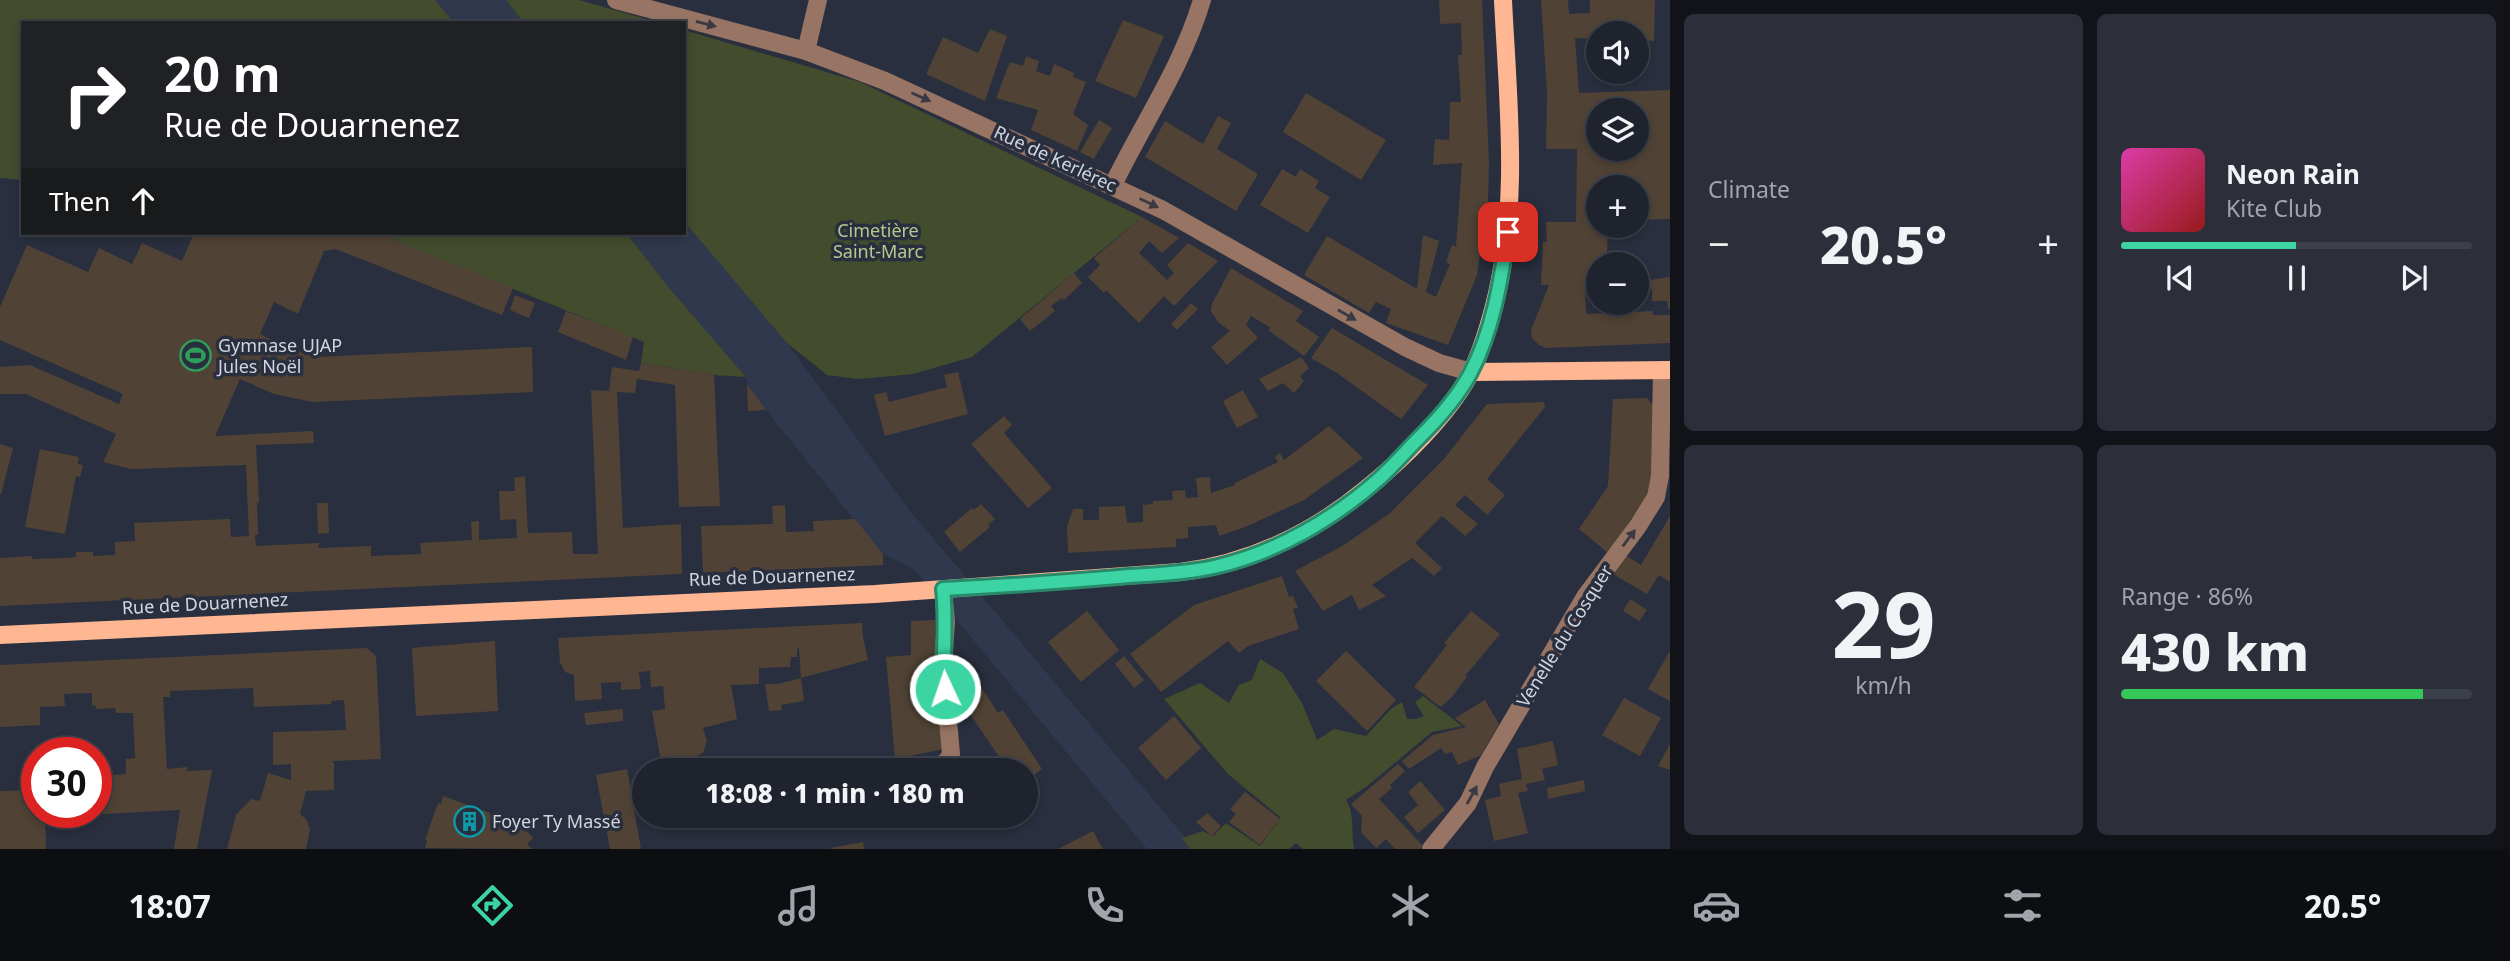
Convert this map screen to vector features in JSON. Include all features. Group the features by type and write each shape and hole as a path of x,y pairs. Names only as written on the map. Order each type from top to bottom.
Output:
{"main road":[{"name":"Rue de Douarnenez","path":"0,635 943,589 1180,572 1221,565 1254,555 1327,518 1381,478 1444,411 1471,372 1489,326 1497,294 1508,222 1511,155 1503,0"},
{"path":"1471,372 1666,370"}],"street":[{"name":"Rue de Kerlérec","path":"616,0 806,51 885,81 1113,185 1221,241 1405,347 1439,363 1471,372"},
{"path":"806,51 818,0"},
{"path":"1113,185 1176,69 1194,29 1202,0"},
{"name":"Venelle du Cosquer","path":"1431,849 1468,803 1485,767 1585,597 1639,526 1656,497 1660,476 1666,370"},
{"path":"943,589 946,622 943,664 950,758"}],"shaded area":[{"path":"435,0 506,0 523,21 452,21"},
{"path":"686,219 787,343 911,512 1195,849 1147,849 915,570 881,553 766,410 747,384 746,377 628,235 686,235"}],"green space":[{"path":"0,0 435,0 452,21 21,21 21,180 0,178"},
{"path":"506,0 579,0 653,21 522,21"},
{"name":"Cimetière Saint-Marc","path":"686,31 860,82 1142,217 972,357 913,374 858,379 827,375 787,343 686,223"},
{"path":"381,235 628,235 746,377 714,375 641,363 644,342"},
{"path":"1260,659 1283,673 1303,705 1317,740 1334,729 1366,736 1391,709 1402,702 1407,719 1424,716 1415,702 1423,696 1462,726 1432,732 1366,787 1346,800 1352,817 1354,849 1303,849 1296,843 1289,849 1190,849 1182,838 1203,831 1213,836 1226,823 1260,846 1281,818 1228,774 1164,699 1200,683 1229,703 1239,685 1252,680"}],"building":[{"path":"1439,0 1482,0 1489,162 1488,201 1477,275 1448,345 1386,323 1391,309 1376,302 1369,313 1304,275 1327,236 1417,289 1423,235 1439,241 1426,292 1436,297 1450,264 1446,262 1452,245 1456,247 1462,163 1433,165 1435,139 1449,140 1450,102 1461,102 1458,55 1462,55 1461,23 1440,24"},
{"path":"1541,0 1568,0 1569,14 1590,13 1590,0 1655,0 1654,41 1649,41 1649,21 1586,21 1586,38 1575,38 1579,93 1670,90 1670,219 1649,220 1649,175 1586,175 1586,238 1608,238 1607,252 1586,252 1586,315 1649,315 1649,311 1653,311 1653,315 1670,315 1670,343 1546,348 1532,338 1531,330 1549,285 1541,285 1543,242 1547,242 1546,222 1576,222 1577,149 1546,149 1547,93"},
{"path":"1123,20 1164,36 1136,98 1095,81"},
{"path":"990,29 1007,36 985,101 926,74 943,37 978,53"},
{"path":"1026,56 1039,61 1036,71 1050,76 1054,64 1086,82 1073,114 1088,125 1077,151 1031,130 1038,110 996,98 1010,62 1023,66"},
{"path":"1306,93 1386,140 1361,180 1283,132"},
{"path":"1218,116 1231,123 1217,149 1258,174 1236,211 1145,157 1165,121 1203,144"},
{"path":"1099,120 1112,128 1094,159 1080,152"},
{"path":"1282,169 1296,177 1300,169 1319,181 1315,188 1330,197 1308,233 1260,205"},
{"path":"1142,217 1179,238 1162,253 1149,241 1139,253 1167,280 1174,273 1167,265 1188,243 1218,261 1174,306 1164,296 1139,323 1106,290 1104,293 1088,277 1100,265 1094,258"},
{"path":"193,235 381,235 513,288 502,315 336,249 324,251 298,314 274,302 260,334 316,357 532,347 533,392 313,402 274,394 240,379 215,436 313,431 314,443 256,445 259,502 256,546 319,543 318,548 371,546 371,556 421,554 420,543 472,540 471,522 479,521 479,540 517,538 516,519 500,520 499,491 515,491 514,478 525,476 528,533 572,532 573,554 598,554 591,390 609,391 612,367 639,371 641,363 714,375 720,506 679,507 675,385 637,379 635,393 617,392 623,528 681,524 682,574 0,606 0,558 66,558 76,557 76,552 93,552 93,556 115,555 115,542 135,541 134,523 230,519 231,537 249,536 246,465 131,469 103,462 116,434 26,394 0,394 0,367 30,365 119,404 123,394 0,340 0,307 27,245 88,272 99,248 132,264 142,243 182,261"},
{"path":"1231,268 1303,311 1296,321 1319,337 1304,356 1268,330 1271,328 1251,316 1246,325 1258,338 1227,365 1211,347 1230,331 1218,322 1211,311"},
{"path":"1074,273 1082,283 1064,300 1062,298 1051,306 1055,311 1030,331 1020,319"},
{"path":"1670,277 1670,309 1667,301 1652,301 1649,280"},
{"path":"515,295 535,303 529,318 510,310"},
{"path":"1191,303 1198,309 1177,330 1171,324"},
{"path":"566,311 633,337 626,360 558,332"},
{"path":"1332,328 1428,385 1401,419 1337,373 1311,358"},
{"path":"1301,357 1309,368 1300,376 1304,381 1294,393 1283,383 1268,391 1259,379"},
{"path":"958,372 968,414 885,436 874,395 886,392 889,402 947,387 944,375"},
{"path":"747,384 766,410 748,411"},
{"path":"1243,390 1258,417 1237,428 1223,401"},
{"path":"1647,398 1656,409 1652,489 1608,553 1579,529 1608,486 1613,399"},
{"path":"1544,402 1545,407 1487,479 1505,495 1487,515 1465,495 1455,505 1478,524 1465,536 1442,516 1415,543 1442,568 1434,576 1412,558 1372,585 1386,596 1359,610 1352,595 1323,611 1295,571 1344,545 1390,513 1444,459 1487,404"},
{"path":"1004,416 1012,425 1004,433 1052,488 1028,508 971,444"},
{"path":"1329,426 1363,458 1304,500 1219,536 1216,525 1188,527 1188,538 1176,539 1176,547 1068,553 1067,527 1073,509 1083,509 1083,520 1099,520 1099,507 1125,506 1127,523 1143,522 1143,505 1153,504 1153,501 1173,500 1172,491 1185,490 1186,498 1198,497 1196,478 1210,477 1211,493 1235,485 1278,462 1275,457 1280,453 1284,460"},
{"path":"0,444 13,448 1,494 0,494"},
{"path":"40,449 79,457 78,464 83,465 80,477 76,476 65,534 25,527"},
{"path":"317,503 328,503 329,533 318,534"},
{"path":"981,504 995,519 988,525 990,527 960,552 944,532 972,508 974,510"},
{"path":"785,505 786,532 814,531 813,521 855,519 883,554 883,565 703,573 701,526 773,524 772,506"},
{"path":"1670,516 1670,582 1659,575 1647,594 1611,573 1625,555 1641,565"},
{"path":"1282,576 1289,597 1293,596 1298,608 1293,609 1299,629 1248,646 1239,653 1228,641 1161,692 1130,654 1194,605"},
{"path":"1630,599 1647,610 1639,621 1623,611"},
{"path":"1087,611 1119,650 1081,682 1048,642"},
{"path":"1471,611 1500,634 1465,676 1467,677 1451,698 1441,707 1414,687 1447,645 1444,643"},
{"path":"935,620 935,654 944,749 895,758 886,657 911,655 911,621"},
{"path":"862,623 868,660 801,678 799,648 797,657 791,657 790,667 759,668 759,684 731,685 737,719 703,728 707,741 703,753 692,758 660,758 652,711 665,709 663,686 651,687 650,671 639,672 641,689 621,690 621,682 601,683 602,699 575,701 574,675 565,672 560,662 558,638"},
{"path":"495,641 498,711 416,716 412,648"},
{"path":"367,648 376,656 381,759 332,761 334,790 306,791 300,814 306,819 310,829 306,849 227,849 236,815 251,799 260,801 268,773 291,780 291,764 273,765 273,732 346,730 344,700 332,701 331,704 254,707 253,688 170,691 170,697 163,697 167,769 188,767 186,771 212,770 197,849 174,849 180,810 112,814 112,775 126,774 126,759 135,758 133,713 116,713 115,708 96,709 96,706 92,705 92,693 64,694 65,706 40,707 40,725 0,727 0,665"},
{"path":"1346,651 1396,700 1367,731 1316,681"},
{"path":"1670,651 1670,701 1648,689"},
{"path":"1124,656 1144,680 1134,688 1115,664"},
{"path":"970,669 998,713 1003,710 1035,758 1000,758 949,683"},
{"path":"801,678 804,701 781,705 782,710 769,711 765,684 778,684"},
{"path":"1624,698 1661,718 1640,756 1602,735"},
{"path":"1485,700 1499,724 1481,755 1458,765 1452,752 1445,754 1441,748 1409,769 1402,761 1433,735 1466,727 1455,718"},
{"path":"623,709 623,721 586,725 584,713"},
{"path":"1174,716 1201,748 1166,780 1138,748"},
{"path":"1553,741 1558,765 1542,769 1545,780 1526,784 1528,791 1518,793 1528,833 1494,841 1485,800 1501,796 1499,784 1522,779 1517,749"},
{"path":"1670,744 1670,770 1658,766"},
{"path":"1398,764 1405,771 1379,799 1423,846 1420,849 1395,849 1386,839 1376,848 1361,832 1362,816 1351,804"},
{"path":"627,769 632,796 632,828 637,828 641,849 610,849 596,775"},
{"path":"1584,780 1585,791 1548,799 1547,788"},
{"path":"1420,781 1445,810 1418,833 1404,817 1418,805 1408,792"},
{"path":"21,790 21,828 45,828 46,849 0,849 0,791"},
{"path":"1245,792 1280,819 1260,845 1229,822 1236,814 1230,809"},
{"name":"Foyer Ty Massé","path":"443,796 504,818 509,824 516,819 533,838 527,844 532,849 425,848 425,840"},
{"path":"1207,813 1221,826 1212,836 1196,822"},
{"path":"1093,831 1103,849 1058,849"},
{"path":"863,842 864,849 831,849 831,848"}],"place":[{"name":"Gymnase UJAP Jules Noël","path":"195,356"},
{"name":"Foyer Ty Massé","path":"469,822"}],"route":[{"path":"945,689 943,664 946,610 943,589 1194,571 1221,565 1254,555 1292,538 1338,511 1381,478 1429,428 1455,397 1471,372 1489,326 1508,232"}]}
